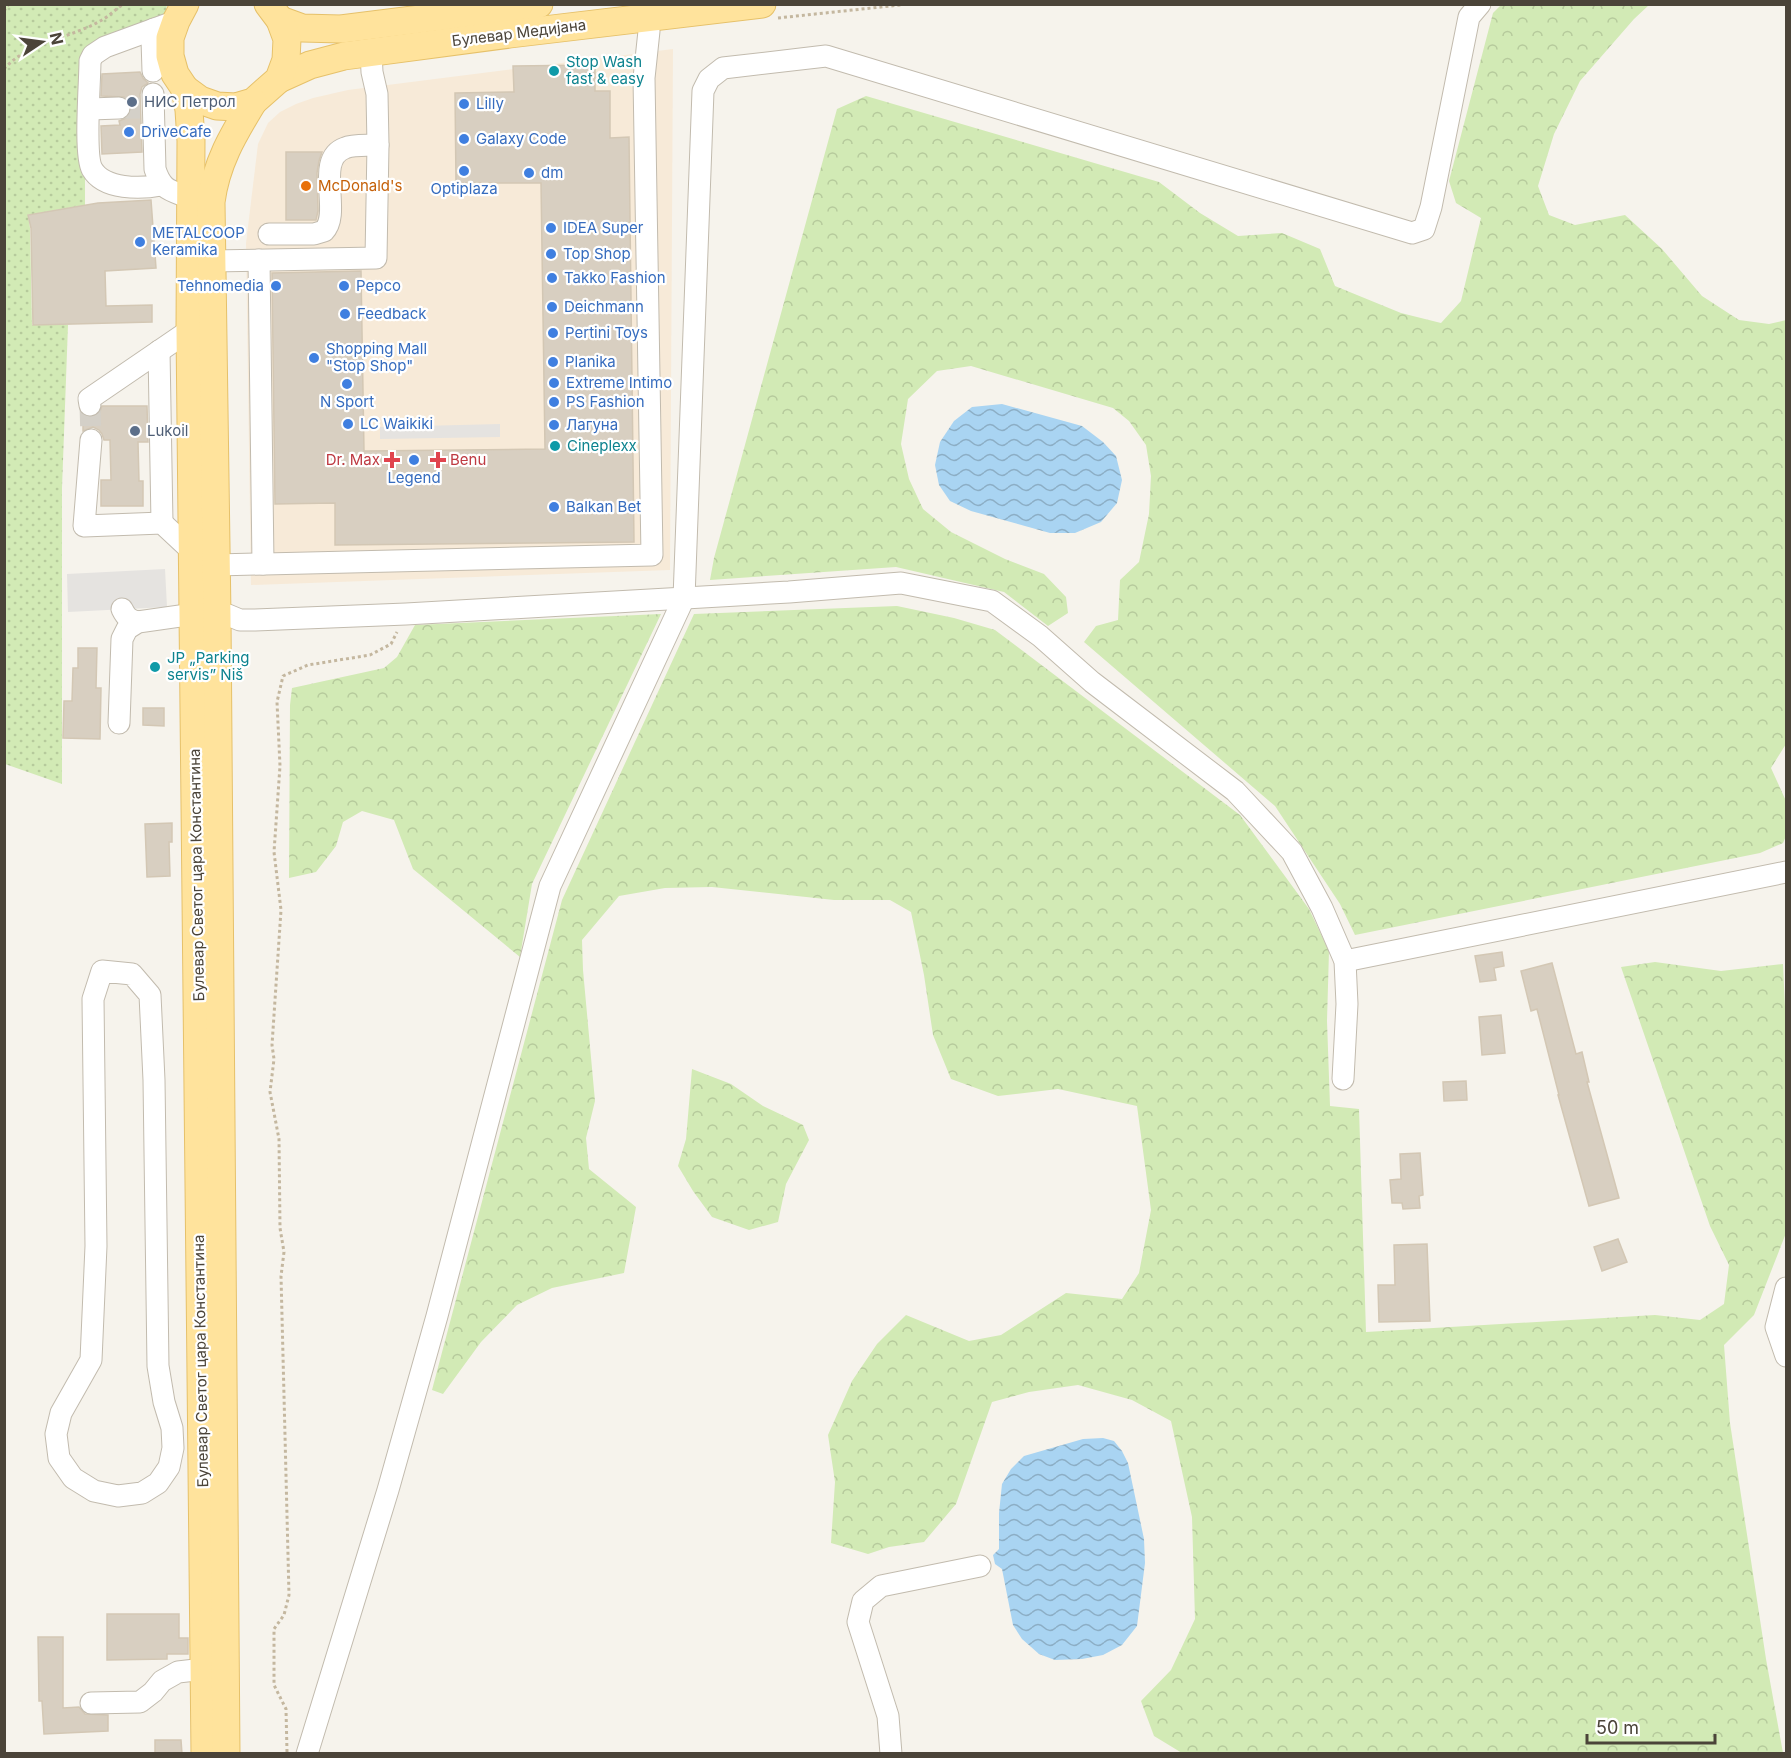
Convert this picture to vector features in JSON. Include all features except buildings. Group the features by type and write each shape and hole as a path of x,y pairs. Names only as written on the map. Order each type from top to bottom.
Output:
{"main road":[{"name":"Булевар Медијана","path":"274,12 302,28 341,29 539,4"},
{"name":"Булевар Медијана","path":"279,79 337,58 371,52 646,18 770,11"},
{"path":"274,12 287,39 286,60 279,79"},
{"name":"Булевар Светог цара Константина","path":"178,14 170,38 170,57 175,74 185,89 190,127 192,551 205,615 226,1754"},
{"name":"Булевар Светог цара Константина","path":"205,1754 205,615 216,565 211,202 214,181 230,140 254,102 279,79"},
{"path":"185,89 200,100 218,106 236,107 254,102"}],"lane":[{"path":"307,1754 388,1490 434,1327 550,886 684,598 704,91 709,79 723,68 826,57 1412,233 1424,229 1431,207 1469,16 1480,4"},
{"path":"153,71 152,40 178,14"},
{"path":"178,14 105,47 93,55 90,62 88,150 92,169 109,183 139,188 161,185 190,198"},
{"path":"216,565 652,555 644,78 649,31 646,18"},
{"path":"212,261 376,258 377,94 372,72 371,52"},
{"path":"150,103 154,169 161,185"},
{"path":"90,109 119,108"},
{"path":"269,234 317,234 327,228 330,221 330,164 345,147 378,145"},
{"path":"259,260 263,564"},
{"path":"90,405 89,399 190,330"},
{"path":"159,351 162,523"},
{"path":"91,440 84,526 162,523 192,551"},
{"path":"119,723 122,639 130,615 228,615 240,620 255,620 406,614 901,583 992,601 1040,636 1092,682 1235,791 1292,852 1322,908 1345,961 1347,1004 1343,1079"},
{"path":"1345,961 1786,872"},
{"path":"102,970 132,974 150,995 158,1366 164,1402 172,1428 173,1448 169,1467 158,1483 142,1493 118,1496 94,1491 73,1478 59,1458 56,1434 62,1413 91,1360 96,1246 93,999 102,970"},
{"path":"1786,1288 1776,1327 1786,1356"},
{"path":"891,1754 888,1716 858,1622 863,1600 881,1586 980,1566"},
{"path":"91,1703 140,1702 162,1681 178,1672 204,1669"}],"path":[{"path":"4,10 9,4"},
{"path":"4,69 12,60 40,44 99,22 123,4"},
{"path":"770,11 909,4"},
{"path":"287,1754 286,1709 274,1685 274,1629 284,1616 289,1595 281,1276 284,1252 280,1228 279,1139 270,1092 274,1059 272,1045 281,910 274,852 280,766 277,702 283,676 308,665 370,655 391,644 406,614"}],"shaded area":[{"path":"673,49 670,570 251,585 246,243 258,144 268,123 280,112 296,104 348,90"},
{"path":"500,424 500,437 380,439 380,427"},
{"path":"165,569 167,607 68,612 67,574"}],"green space":[{"path":"4,5 167,5 164,19 99,42 85,171 85,205 28,215 32,325 68,325 62,488 62,784 5,764"},
{"path":"1501,5 1649,5 1580,81 1554,134 1538,186 1549,215 1575,225 1625,215 1662,249 1702,296 1739,320 1769,324 1786,320 1786,744 1771,768 1786,801 1786,836 1783,843 1760,853 1355,935 1340,904 1275,806 1084,642 1096,626 1118,620 1120,580 1139,562 1149,514 1151,476 1146,445 1129,421 1113,408 971,366 937,371 908,399 901,444 909,479 923,509 951,532 1005,559 1044,574 1066,597 1068,613 1048,626 1004,592 896,567 710,580 714,558 837,109 866,96 1159,182 1200,213 1238,236 1282,233 1320,249 1335,286 1401,313 1441,323 1461,301 1481,218 1456,203 1449,181 1493,13"},
{"path":"897,606 954,618 995,630 1240,815 1309,909 1329,951 1327,1021 1330,1106 1359,1109 1366,1332 1655,1315 1700,1320 1724,1304 1729,1265 1710,1226 1621,967 1655,962 1721,971 1783,964 1786,1028 1786,1233 1754,1315 1724,1345 1730,1423 1766,1659 1783,1753 1182,1753 1154,1736 1141,1701 1171,1670 1195,1619 1192,1517 1171,1421 1132,1400 1078,1385 1029,1392 992,1402 956,1504 924,1542 889,1547 868,1554 831,1543 835,1482 828,1435 852,1381 877,1344 906,1315 969,1341 1001,1335 1066,1293 1122,1299 1139,1273 1151,1210 1137,1106 1058,1089 998,1096 951,1079 933,1035 911,912 890,900 834,900 712,887 665,888 619,896 582,940 595,1101 586,1138 589,1169 636,1207 624,1273 552,1288 517,1305 481,1342 443,1394 432,1390 562,900 694,614"},
{"path":"661,614 532,884 520,957 413,869 394,820 362,811 343,822 336,846 316,872 289,878 292,688 384,668 397,657 415,625"},
{"path":"692,1069 731,1084 763,1106 803,1125 809,1140 786,1184 778,1222 749,1230 712,1217 678,1166 686,1139"}],"water":[{"path":"1002,404 1082,426 1103,442 1116,456 1122,480 1117,503 1101,522 1075,533 1050,533 971,511 950,501 939,485 935,465 940,442 954,421 972,407"},
{"path":"1103,1438 1114,1441 1128,1463 1144,1539 1145,1563 1137,1626 1122,1645 1103,1655 1082,1659 1055,1660 1039,1654 1022,1639 1013,1625 1002,1569 995,1564 993,1555 999,1549 1002,1484 1011,1469 1024,1456 1083,1439"}],"tunnel":[{"path":"119,108 145,108"},
{"path":"90,405 91,440"}],"place":[{"name":"Stop Wash fast & easy","path":"554,71"},
{"name":"НИС Петрол","path":"132,102"},
{"name":"Lilly","path":"464,104"},
{"name":"DriveCafe","path":"129,132"},
{"name":"Galaxy Code","path":"464,139"},
{"name":"Optiplaza","path":"464,171"},
{"name":"dm","path":"529,173"},
{"name":"McDonald's","path":"306,186"},
{"name":"IDEA Super","path":"551,228"},
{"name":"METALCOOP Keramika","path":"140,242"},
{"name":"Top Shop","path":"551,254"},
{"name":"Takko Fashion","path":"552,278"},
{"name":"Tehnomedia","path":"276,286"},
{"name":"Pepco","path":"344,286"},
{"name":"Deichmann","path":"552,307"},
{"name":"Feedback","path":"345,314"},
{"name":"Pertini Toys","path":"553,333"},
{"name":"Shopping Mall \"Stop Shop\"","path":"314,358"},
{"name":"Planika","path":"553,362"},
{"name":"Extreme Intimo","path":"554,383"},
{"name":"N Sport","path":"347,384"},
{"name":"PS Fashion","path":"554,402"},
{"name":"LC Waikiki","path":"348,424"},
{"name":"Лагуна","path":"554,425"},
{"name":"Lukoil","path":"135,431"},
{"name":"Cineplexx","path":"555,446"},
{"name":"Dr. Max","path":"392,460"},
{"name":"Legend","path":"414,460"},
{"name":"Benu","path":"438,460"},
{"name":"Balkan Bet","path":"554,507"},
{"name":"JP „Parking servis” Niš","path":"155,667"}]}
